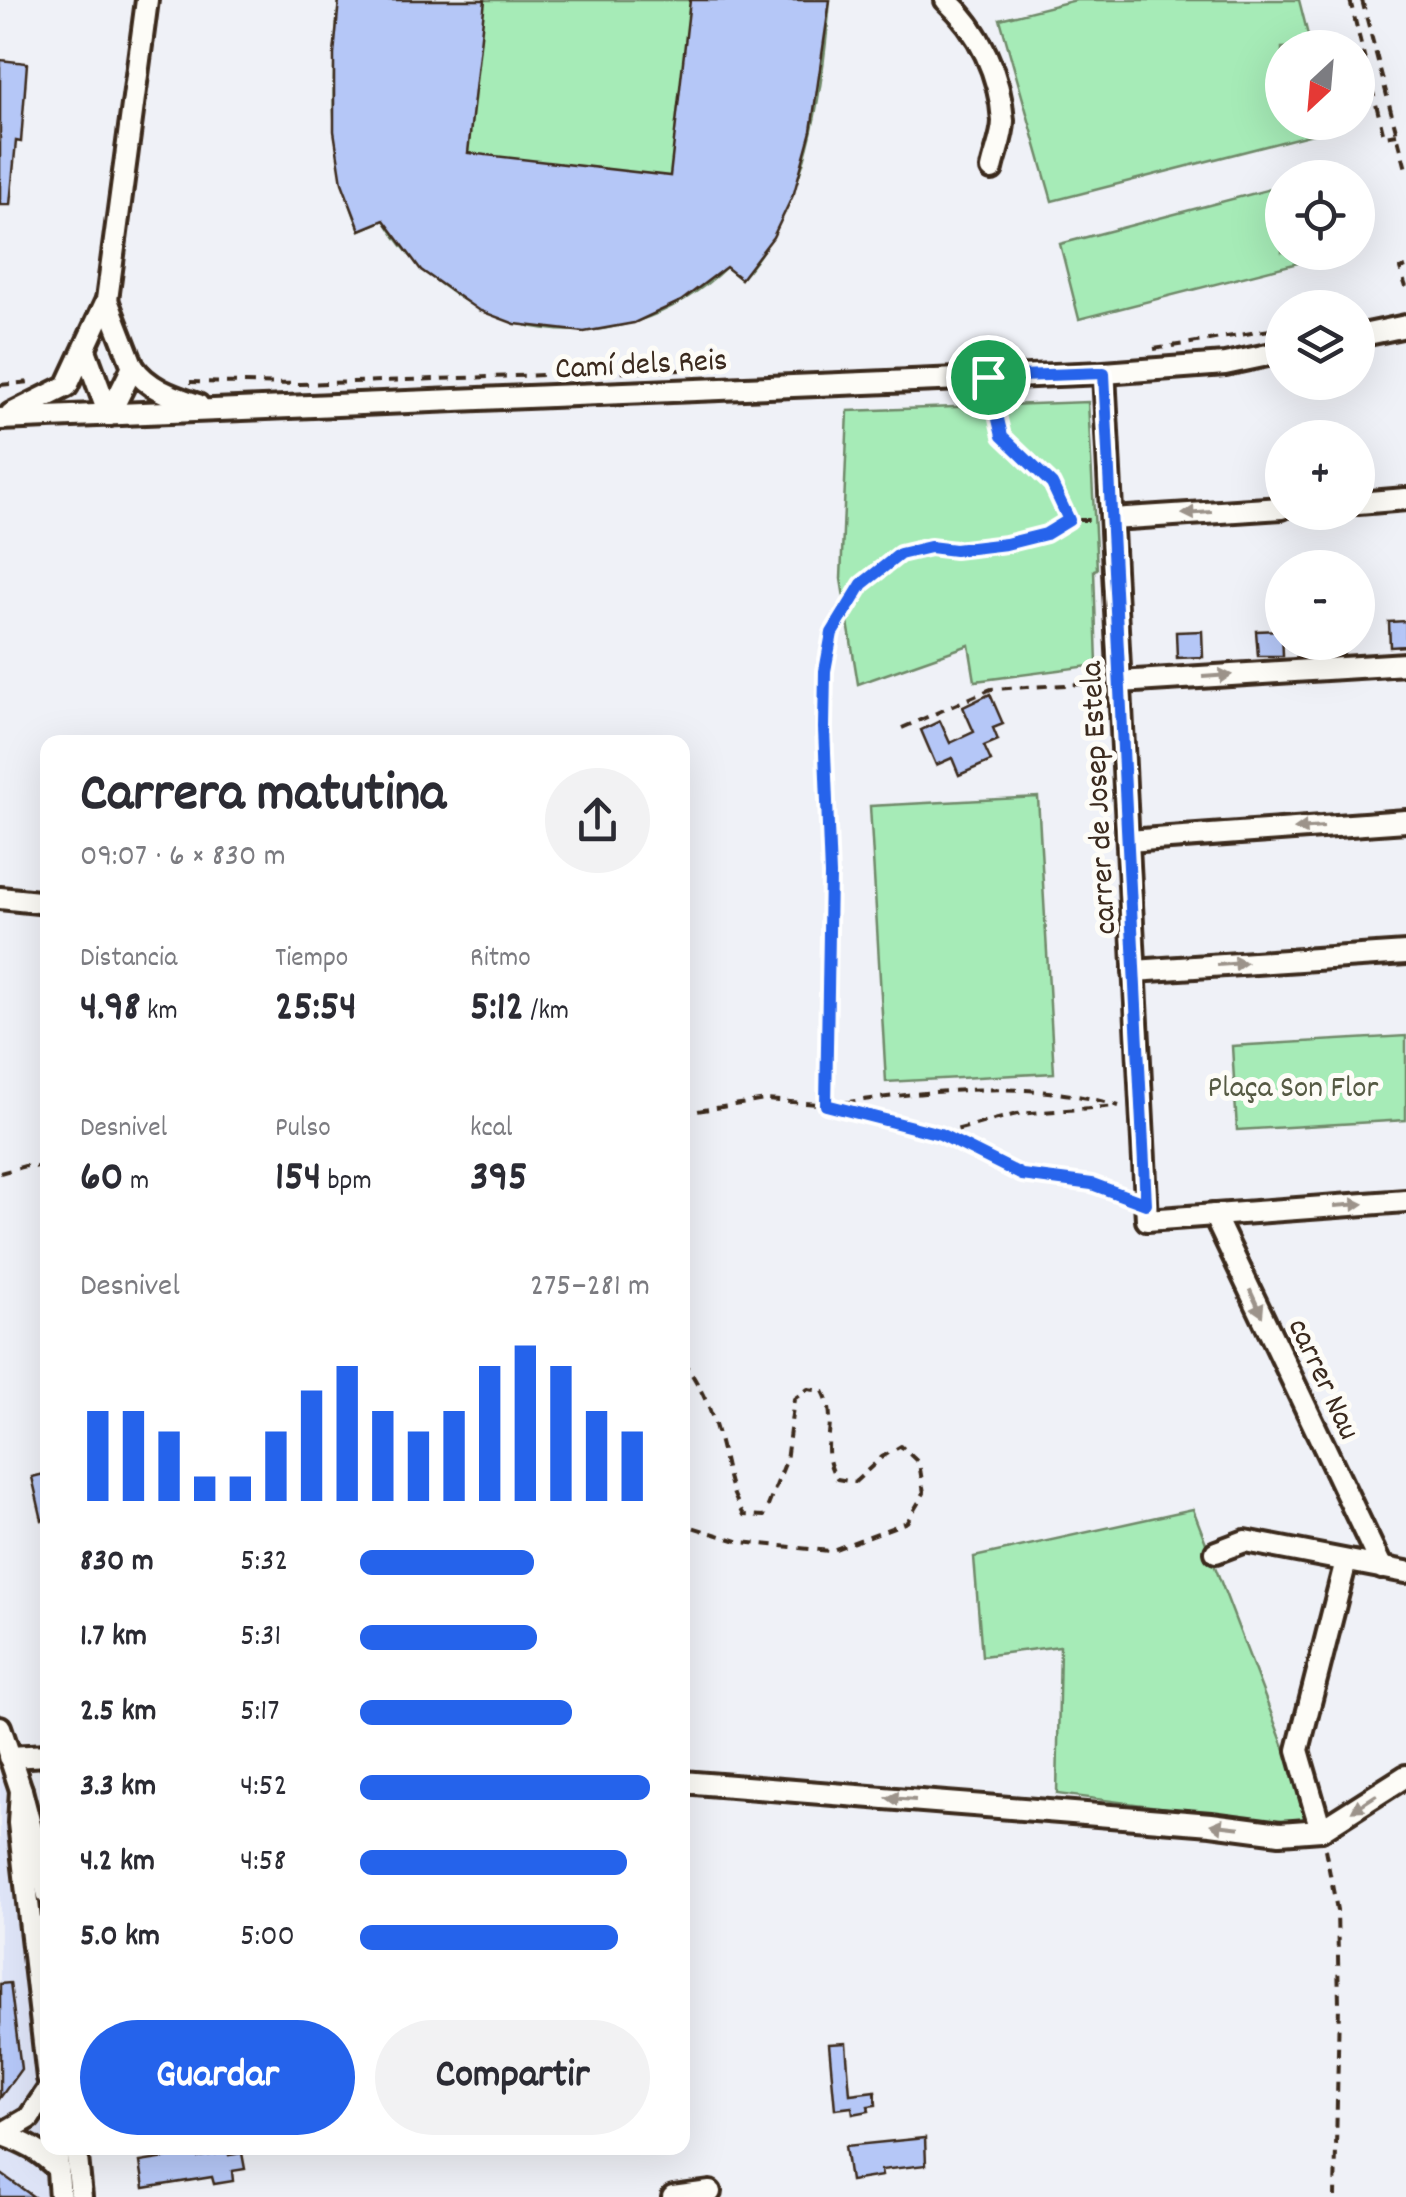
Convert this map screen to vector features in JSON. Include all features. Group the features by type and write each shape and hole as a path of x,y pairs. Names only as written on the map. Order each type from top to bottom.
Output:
{"street":[{"path":"0,419 66,386 107,300 147,0"},
{"path":"946,0 968,20 988,56 1003,124 992,168"},
{"path":"107,300 140,377 167,395 214,410"},
{"path":"1375,332 1406,326"},
{"path":"85,350 110,415"},
{"name":"Camí dels Reis","path":"0,419 1104,373 1225,364 1265,356"},
{"path":"110,415 133,367"},
{"name":"carrer de Josep Estela","path":"1104,373 1147,1212"},
{"path":"1375,501 1406,499"},
{"path":"1112,519 1265,509"},
{"path":"1120,682 1406,664"},
{"path":"1128,840 1406,821"},
{"path":"0,898 40,901"},
{"path":"1134,970 1406,953"},
{"path":"1147,1212 1214,1215 1406,1201"},
{"name":"carrer Nau","path":"1214,1215 1382,1568"},
{"path":"1216,1552 1245,1541 1406,1572"},
{"path":"1322,1830 1298,1750 1346,1562"},
{"path":"0,1727 40,1865"},
{"path":"9,1757 40,1755"},
{"path":"690,1783 1133,1817 1280,1833 1322,1830 1406,1776"},
{"path":"21,1790 19,1823 40,2008"},
{"path":"1,2135 29,2118 40,2102"},
{"path":"1,2135 40,2152"},
{"path":"44,2155 58,2169"},
{"path":"56,2155 60,2197"},
{"path":"77,2155 81,2197"},
{"path":"673,2197 710,2192"}],"path":[{"path":"1350,0 1384,136 1397,134"},
{"path":"1362,0 1406,170"},
{"path":"1406,267 1400,269 1406,287"},
{"path":"1142,351 1265,331"},
{"path":"185,382 300,384 689,370"},
{"path":"988,377 1002,436 1052,484 1069,520"},
{"path":"0,385 40,380"},
{"path":"826,1105 830,875 824,728 825,671 832,633 862,584 900,554 930,547 955,550 1006,544 1046,534 1069,520 1112,519"},
{"path":"902,728 990,689 1120,682"},
{"path":"826,1105 916,1093 1005,1089 1077,1093 1119,1106"},
{"path":"940,1134 1017,1114 1119,1106 1141,1097"},
{"path":"690,1112 766,1100 826,1105 940,1134 1022,1175 1092,1184 1147,1212"},
{"path":"0,1172 25,1166 40,1167"},
{"path":"690,1371 699,1383 720,1439 729,1488 744,1514 764,1516 786,1461 794,1399 808,1389 823,1392 832,1408 826,1462 837,1479 855,1482 882,1457 901,1446 920,1464 924,1493 907,1522 830,1551 741,1542 690,1526"},
{"path":"1322,1830 1337,1910 1334,2197"}],"shaded area":[{"path":"0,1751 40,1875 40,2155 73,2155 76,2197 0,2197"}],"green space":[{"path":"339,0 830,0 816,111 808,147 782,217 741,279 726,267 684,300 638,321 591,330 543,329 497,317 454,294 416,262 384,220 360,230 342,173 334,117"},
{"path":"1076,0 1299,0 1307,30 1265,30 1265,140 1289,140 1052,201 1000,19"},
{"path":"1265,190 1265,270 1271,270 1079,319 1060,244"},
{"path":"1088,402 1097,569 1097,665 975,681 969,645 858,684 841,579 848,411"},
{"path":"1038,797 1054,1073 886,1082 870,806"},
{"name":"Plaça Son Flor","path":"1406,1036 1406,1120 1237,1130 1232,1046"},
{"path":"1193,1509 1310,1815 1299,1825 1057,1794 1060,1646 982,1656 974,1557"}],"building":[{"path":"339,0 485,0 468,153 670,176 690,0 830,0 811,131 794,193 773,237 741,279 726,267 681,301 634,323 584,332 515,324 478,310 421,270 384,220 360,230 342,183 334,131"},
{"path":"0,60 27,63 21,142 16,141 10,205 0,205"},
{"path":"1406,621 1406,646 1390,647 1389,622"},
{"path":"1202,631 1203,657 1177,658 1176,632"},
{"path":"1256,631 1265,631 1265,656 1258,656"},
{"path":"990,694 1003,724 993,728 998,740 984,746 991,761 959,775 952,758 936,765 921,730 940,721 950,743 974,732 963,707"},
{"path":"40,1475 40,1511 32,1477"},
{"path":"10,1983 21,2069 0,2098 0,1984"},
{"path":"846,2043 850,2094 875,2091 876,2105 868,2106 869,2111 853,2114 852,2107 835,2109 829,2044"},
{"path":"925,2138 926,2165 881,2170 882,2176 850,2181 845,2146"},
{"path":"185,2155 242,2155 245,2169 232,2171 233,2181 214,2184 212,2177 144,2188 140,2162"},
{"path":"0,2173 34,2197 0,2197"}],"route":[{"path":"1104,373 1146,1204 1092,1184 1022,1175 940,1134 826,1105 830,875 824,728 825,671 832,633 862,584 900,554 930,547 955,550 1006,544 1046,534 1069,520 1052,484 1002,436 988,377 1104,373"}]}
